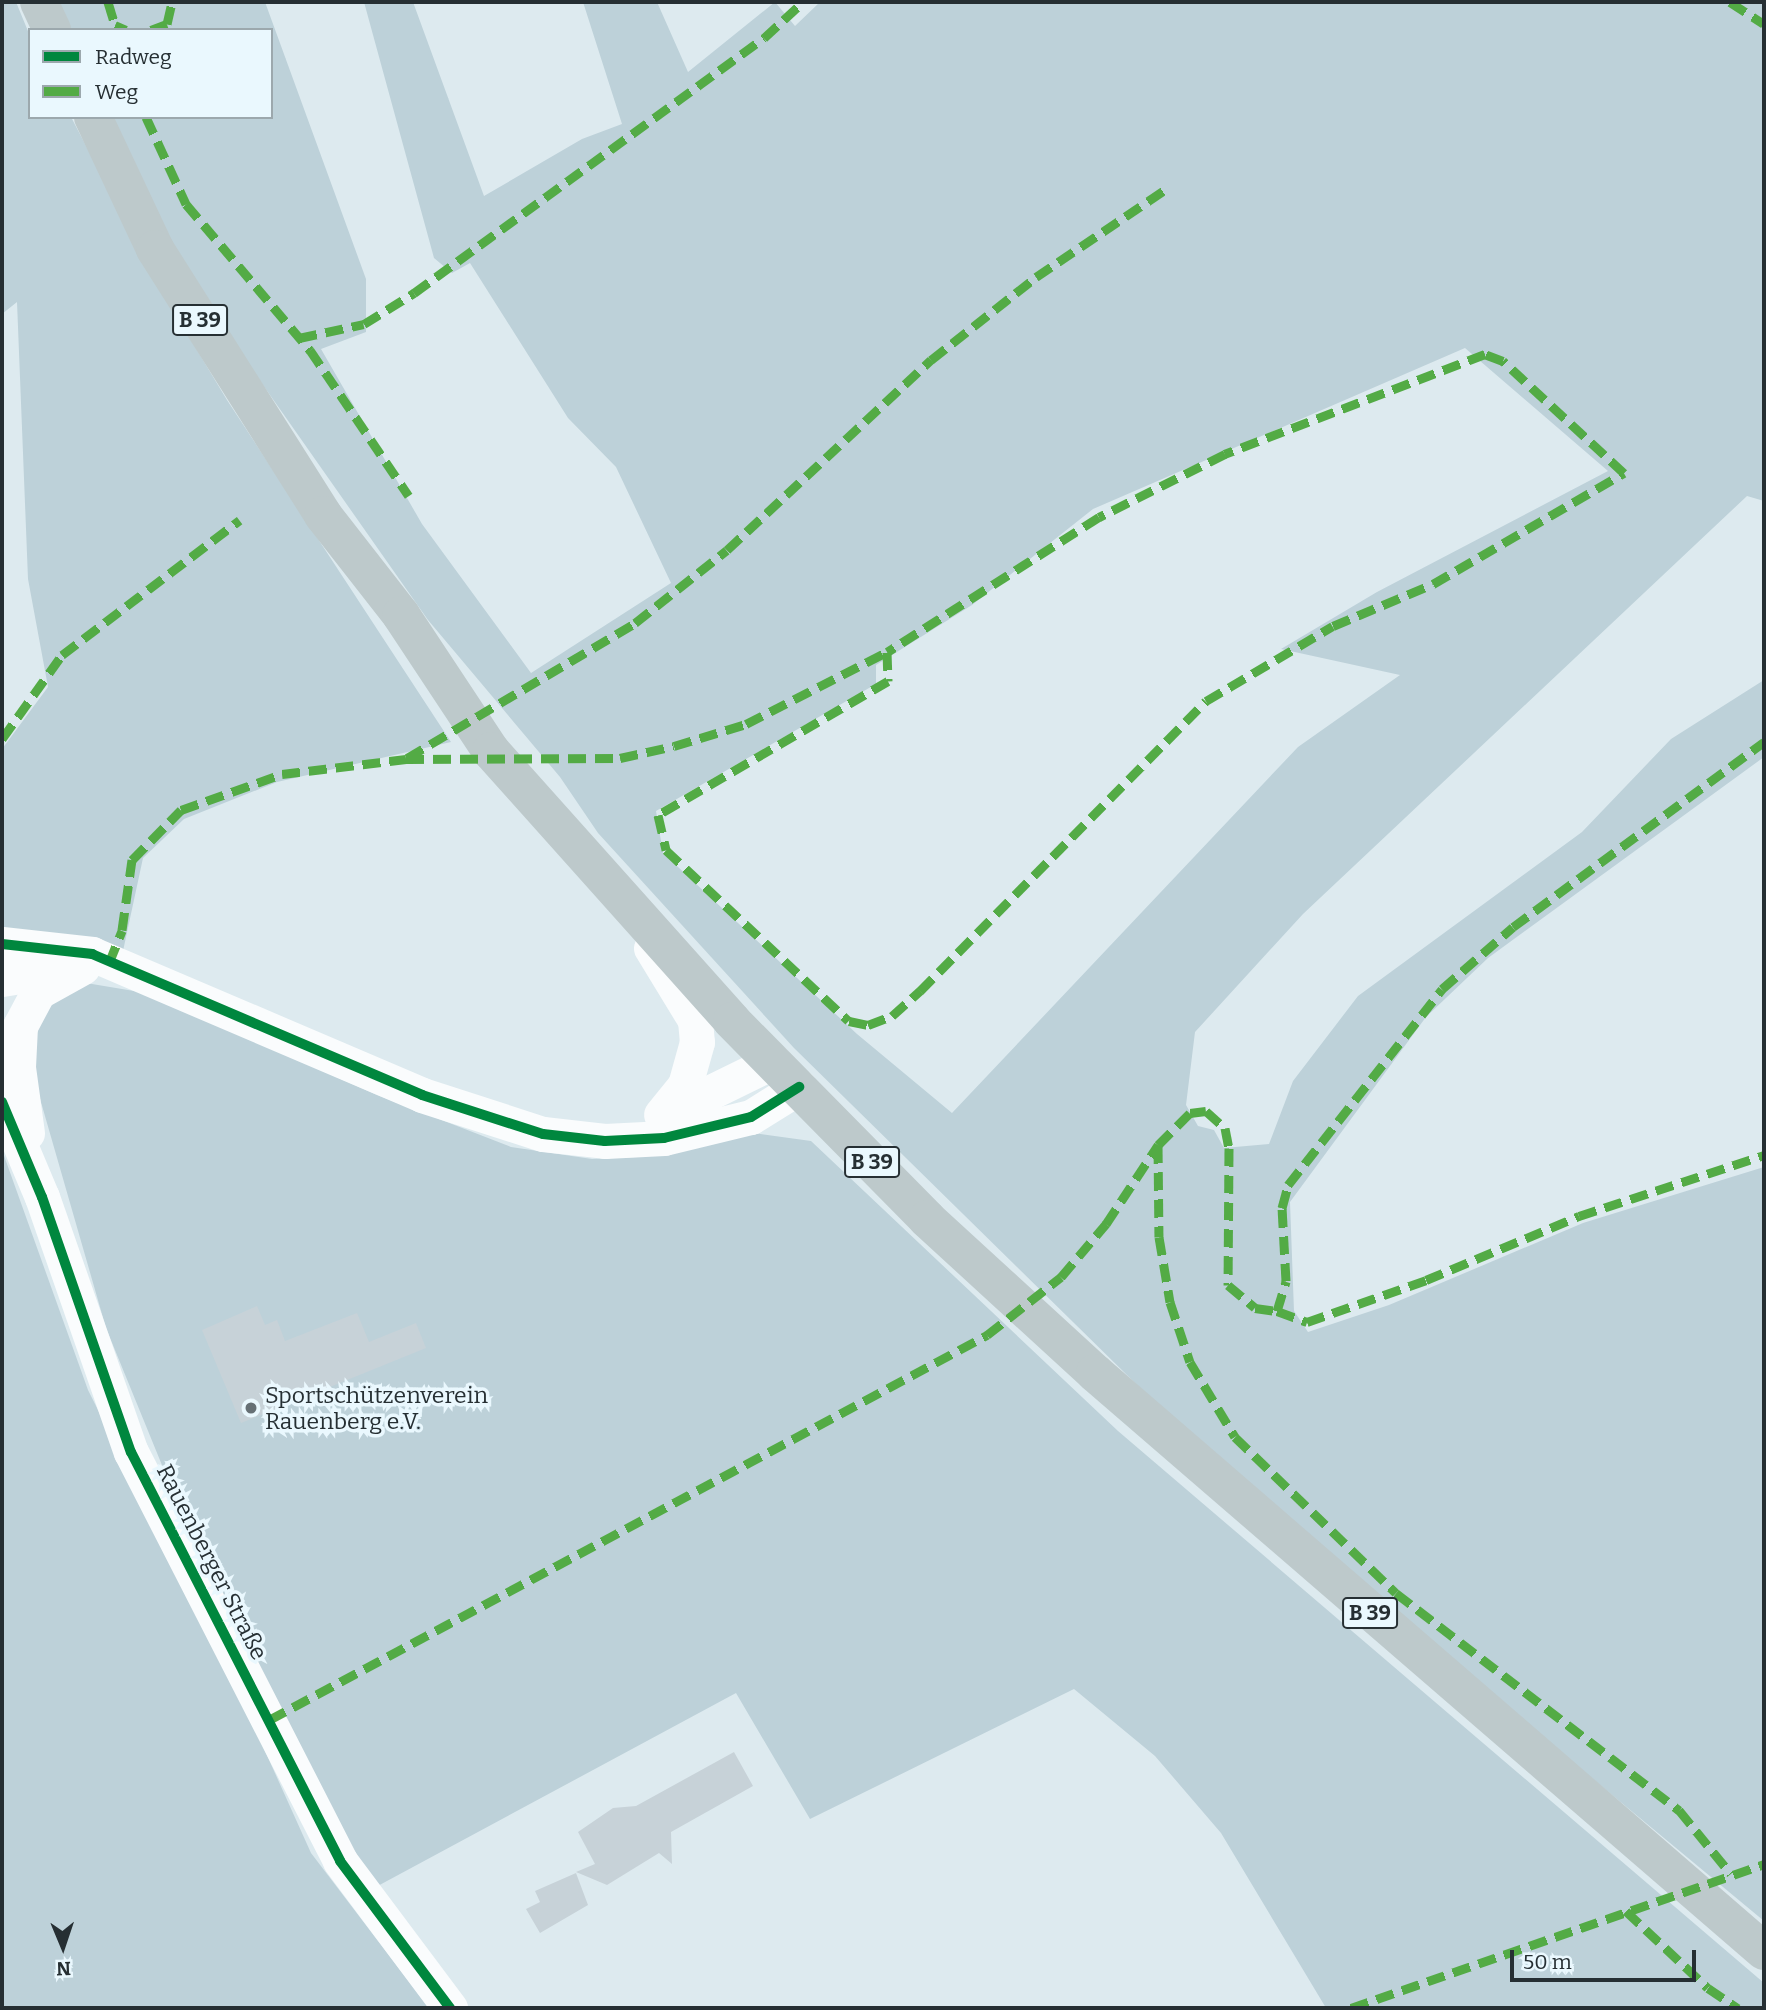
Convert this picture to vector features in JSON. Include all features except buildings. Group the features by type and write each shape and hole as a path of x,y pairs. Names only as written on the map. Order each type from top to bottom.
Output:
{"main road":[{"path":"38,2 51,28"},
{"name":"B 39","path":"94,119 155,249 323,515 401,615 491,751 562,832 786,1074 972,1262 1095,1373 1625,1835 1760,1947"}],"street":[{"path":"630,905 634,922 695,1020 697,1042 685,1085 661,1115"},
{"path":"2,944 74,948 94,965"},
{"path":"2,979 94,965 169,983 481,1118 575,1139 651,1140 725,1125 766,1111 786,1074"},
{"path":"33,1175 18,1068 20,1026 38,992 94,965"},
{"path":"575,1139 661,1115 786,1074"},
{"name":"Rauenberger Straße","path":"2,1102 33,1175 131,1452 340,1861 450,2008"}],"shaded area":[{"path":"2,2 16,2 28,31 28,119 72,119 165,297 227,400 451,742 277,782 184,819 143,858 123,951 2,933 2,749 48,687 28,579 17,302 2,314"},
{"path":"55,2 265,2 366,279 366,332 321,349 422,524 531,673 671,583 616,467 568,418 470,263 452,273 434,258 364,2 413,2 484,196 582,139 622,124 583,2 657,2 688,72 775,2 795,26 820,2 1764,2 1764,501 1747,496 1303,914 1195,1032 1186,1105 1198,1126 1214,1130 1224,1148 1269,1144 1293,1081 1358,996 1582,832 1671,739 1764,680 1764,757 1488,958 1426,1017 1290,1202 1294,1311 1308,1332 1389,1305 1583,1223 1764,1167 1764,1921 1241,1487 794,1048 598,833 560,777 428,620 244,358 169,239 109,119 273,119 273,28 66,28","holes":["1465,348 1608,471 1377,592 1281,649 1400,675 1298,747 952,1113 857,1034 663,853 656,811 876,684 876,665 972,605 1093,509"]},
{"path":"80,982 146,993 377,1095 511,1147 592,1159 638,1157 753,1133 811,1141 1118,1431 1764,1983 1764,2008 1326,2008 1221,1833 1155,1756 1074,1689 810,1819 736,1693 374,1888 259,1677 175,1497 106,1328 30,1064 35,1022 55,998"},
{"path":"2,1150 88,1390 233,1680 311,1853 429,2008 2,2008"}],"marked path":[{"path":"108,2 115,25 122,28"},
{"path":"156,28 167,24 172,2"},
{"path":"299,338 364,324 414,293 764,38 803,2"},
{"path":"1730,2 1764,24"},
{"path":"147,119 186,204 310,350 409,496"},
{"path":"407,758 635,623 727,550 931,360 1036,277 1166,189"},
{"path":"109,963 122,930 132,860 181,810 282,774 406,759 620,758 674,746 746,724 887,652 888,681 658,815 666,850 849,1021 868,1025 892,1016 920,991 1206,701 1333,626 1433,584 1624,473 1503,361 1485,354 1225,454 1099,517 887,652"},
{"path":"2,739 62,655 240,520"},
{"path":"269,1720 987,1335 1061,1277 1106,1224 1158,1145 1190,1113 1206,1111 1225,1128 1229,1148 1228,1285 1255,1308 1277,1311 1286,1281 1282,1208 1288,1185 1442,989 1513,927 1764,742"},
{"path":"1158,1145 1159,1237 1170,1302 1190,1362 1235,1437 1396,1593 1679,1810 1731,1874"},
{"path":"1277,1311 1307,1322 1426,1280 1579,1216 1764,1155"},
{"path":"1351,2008 1764,1864"},
{"path":"1626,1911 1708,1988 1738,2008"}],"cycle path":[{"path":"2,944 92,954 422,1095 543,1134 605,1141 664,1138 751,1117 799,1087"},
{"path":"2,1102 42,1197 131,1452 340,1861 450,2008"}],"place":[{"name":"Sportschützenverein Rauenberg e.V.","path":"251,1408"}]}
